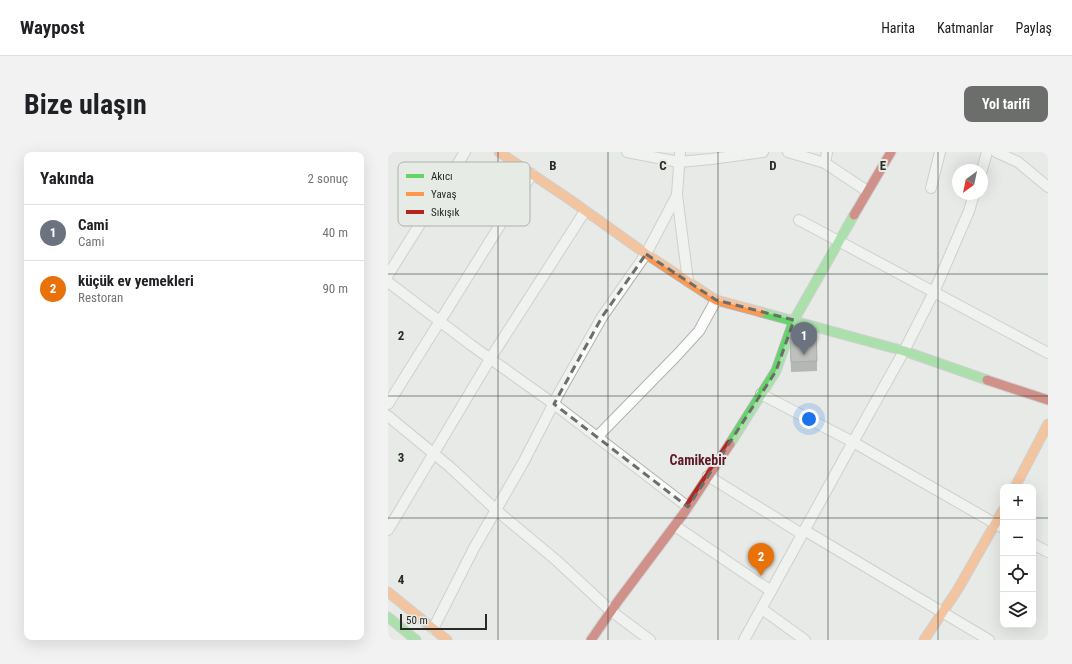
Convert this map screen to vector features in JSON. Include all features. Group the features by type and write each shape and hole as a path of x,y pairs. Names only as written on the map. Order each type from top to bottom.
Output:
{"main road":[{"path":"499,152 514,162"},
{"path":"591,640 675,526 776,371 794,320 867,190 891,152"},
{"path":"532,174 646,254 688,280 716,300 904,351 1048,400"},
{"path":"1017,484 1048,424"},
{"path":"924,640 999,526"},
{"path":"388,592 447,640"},
{"path":"388,617 416,640"}],"street":[{"path":"460,162 466,152"},
{"path":"627,152 680,157 763,152"},
{"path":"788,152 825,163 867,190"},
{"path":"825,163 827,152"},
{"path":"931,188 940,152"},
{"path":"984,164 987,152"},
{"path":"996,152 1018,162 1048,186"},
{"path":"680,157 677,195 688,280"},
{"path":"433,629 474,548 523,463 602,317 646,254 677,195"},
{"path":"744,640 904,351 934,292 969,211 972,200"},
{"path":"388,530 490,359 585,211"},
{"path":"799,220 1048,353"},
{"path":"388,275 419,226"},
{"path":"388,404 500,226"},
{"path":"388,282 490,359 554,404 688,507"},
{"path":"597,437 694,337 699,331 716,300"},
{"path":"761,394 853,442 999,526"},
{"path":"388,416 450,467 496,510 556,560 611,611 650,640"},
{"path":"708,476 989,640"},
{"path":"675,526 771,591"},
{"path":"1036,546 1048,552"},
{"path":"762,609 805,640"}],"highlighted area":[{"path":"646,254 716,300 794,320 776,371 688,507 554,404 602,317"}],"building":[{"path":"816,328 817,361 791,362 790,329"}],"traffic: fast":[{"path":"730,444 776,371 794,320 854,215"},
{"path":"761,312 904,351 987,380"},
{"path":"388,617 416,640"}],"traffic: slow":[{"path":"499,152 514,162"},
{"path":"530,173 646,254 716,300 761,312"},
{"path":"1017,484 1048,424"},
{"path":"924,640 958,589 1000,515"},
{"path":"388,592 447,640"}],"traffic: jam":[{"path":"854,215 891,152"},
{"path":"987,380 1048,400"},
{"path":"591,640 618,601 684,513 730,444"}],"place":[{"name":"Cami","path":"804,355"},
{"name":"küçük ev yemekleri","path":"761,576"}],"district":[{"name":"Camikebir","path":"698,460"}]}
